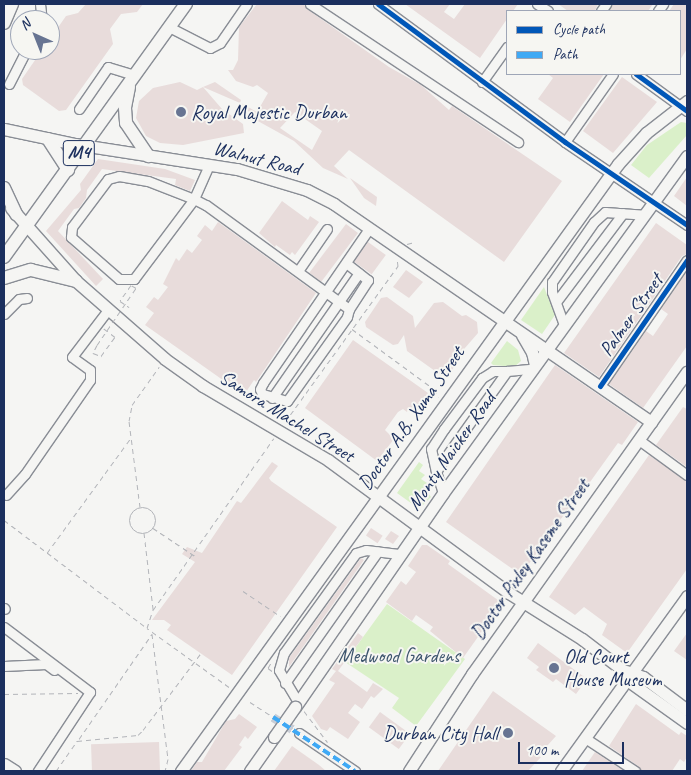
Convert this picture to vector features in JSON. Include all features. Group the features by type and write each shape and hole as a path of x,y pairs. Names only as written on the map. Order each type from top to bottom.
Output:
{"highway":[{"path":"4,23 12,4"},
{"name":"M4","path":"4,257 186,4"},
{"path":"132,78 125,108 126,123 148,156"},
{"path":"48,139 68,170"},
{"path":"4,188 16,214"},
{"path":"4,278 31,270 76,281"}],"main road":[{"name":"Doctor A.B. Xuma Street","path":"182,771 611,173 642,137 685,106"},
{"name":"Walnut Road","path":"4,128 48,139 265,175 307,190 369,229 504,320 651,422"},
{"name":"Monty Naicker Road","path":"250,771 443,493 687,156"},
{"name":"Samora Machel Street","path":"4,199 76,281 107,312 165,359 322,456 629,674 687,718"},
{"path":"518,330 532,352 534,367"},
{"name":"Doctor Pixley Kaseme Street","path":"409,771 423,745 687,372"},
{"path":"561,771 687,596"},
{"path":"4,764 15,771"}],"street":[{"path":"169,27 210,48 220,43 247,4"},
{"path":"310,4 518,142"},
{"path":"378,4 565,142 687,225"},
{"path":"482,82 506,47"},
{"path":"9,84 21,60"},
{"path":"79,109 108,67 132,78"},
{"path":"565,142 612,75"},
{"path":"638,75 685,106"},
{"path":"209,165 194,199 137,277 128,281 119,279 105,269 71,237 72,227 112,177 148,181 194,199 328,292 349,309"},
{"path":"564,324 556,302 552,282 594,222 606,212 644,216"},
{"path":"556,302 622,213"},
{"path":"298,271 327,229"},
{"path":"346,263 367,279 367,283 349,309 347,317 287,401 262,394 260,389 328,292 346,263 369,229"},
{"name":"Palmer Street","path":"600,386 687,260"},
{"path":"272,398 360,274"},
{"path":"4,314 20,299 26,298"},
{"path":"6,494 25,474 90,380 90,370 72,357 107,312"},
{"path":"443,493 431,449 444,429 482,378 493,372 507,372 534,367"},
{"path":"436,472 507,372"},
{"path":"639,440 687,475"},
{"path":"296,705 279,670 284,653 356,553 362,550 401,554"},
{"path":"285,683 378,551"},
{"path":"4,627 90,692 38,771"},
{"path":"4,666 46,664 72,684"},
{"path":"300,733 355,771"},
{"path":"586,738 635,771"}],"path":[{"path":"406,244 415,242"},
{"path":"147,628 153,610 191,554 398,266 397,256"},
{"path":"97,324 115,337 101,356 93,353 97,345 136,288 131,285 120,301 129,307"},
{"path":"352,328 434,389 444,404"},
{"path":"140,507 131,439 132,406 165,359"},
{"path":"48,553 131,439"},
{"path":"140,507 153,513 152,528"},
{"path":"140,507 132,512 129,521 133,529 144,532 152,528"},
{"path":"4,520 194,665 229,688"},
{"path":"152,528 198,558"},
{"path":"144,532 153,610"},
{"path":"243,591 289,622"},
{"path":"152,633 163,704 168,760 165,771"},
{"path":"56,771 152,633"},
{"path":"78,741 138,734 201,654"},
{"path":"4,694 90,692"},
{"path":"250,702 273,717"},
{"path":"296,705 331,747"}],"green space":[{"path":"681,122 687,123 687,135 649,178 631,165 647,145"},
{"path":"544,287 555,315 542,334 521,320"},
{"path":"507,341 518,350 521,361 514,367 493,365 491,363"},
{"path":"419,462 423,465 419,471 425,475 421,479 427,483 424,487 431,497 423,505 415,506 397,493"},
{"name":"Medwood Gardens","path":"387,604 465,659 416,726 392,708 399,698 345,662"}],"building":[{"path":"86,4 143,4 137,12 121,14 110,29 113,44 66,110 59,111 23,85 22,79 35,60 60,60 60,25 66,16 78,13"},
{"path":"257,4 304,4 307,9 389,67 421,85 449,110 452,106 562,181 504,262 349,150 334,166 348,179 323,168 294,141 256,120 241,103 257,112 268,93 257,85 253,87 236,81 228,70 233,70 238,60 239,27","holes":["295,112 322,131 312,150 280,128"]},
{"path":"405,4 450,4 444,12 454,19 465,4 518,4 514,10 506,10 506,20 480,58"},
{"path":"558,4 598,4 595,10 567,10"},
{"path":"612,4 653,4 649,10 609,10"},
{"path":"674,4 687,4 687,49 681,58 681,10 670,10"},
{"path":"549,75 603,75 570,122 538,99 553,78"},
{"path":"622,77 657,102 613,153 583,131"},
{"name":"Royal Majestic Durban","path":"180,82 197,90 203,87 222,109 243,124 244,133 183,145 160,143 146,136 136,118 139,101 153,88"},
{"path":"215,82 241,100 240,103 203,87"},
{"path":"98,159 165,169 195,180 190,191 175,185 176,179 102,169 87,190 86,198 79,208 74,209 58,231 103,279 96,286 46,231 81,190 80,184"},
{"path":"687,177 687,206 674,196"},
{"path":"350,178 377,197 376,206 364,198"},
{"path":"282,201 308,220 310,216 319,222 295,255 292,252 290,255 276,245 275,247 259,233"},
{"path":"218,222 316,293 256,382 254,380 244,395 145,325 154,313 146,307 154,297 158,300 168,287 163,284 176,258 179,261 187,249 192,253 202,240 197,236 205,225 212,231"},
{"path":"656,223 687,245 687,254 682,256 599,377 564,353"},
{"path":"346,224 358,233 321,282 309,273"},
{"path":"368,242 386,255 372,274 354,261"},
{"path":"406,270 423,282 409,298 393,287"},
{"path":"687,271 687,346 643,408 609,384 646,331 653,336 668,314 661,309"},
{"path":"387,297 413,316 415,328 434,303 443,302 462,316 466,315 477,322 478,333 458,356 460,359 448,375 442,376 407,351 404,335 398,344 393,345 366,327 365,322 381,298"},
{"path":"353,340 428,393 416,410 409,408 407,412 403,409 398,412 385,430 394,439 377,461 305,408"},
{"path":"555,365 638,422 622,445 618,443 580,496 578,495 521,575 446,522"},
{"path":"683,407 687,409 687,467 656,445"},
{"path":"649,455 687,481 687,569 627,653 602,635 607,624 584,607 575,615 549,597"},
{"path":"272,462 278,466 269,478 271,481 337,527 232,675 167,630 171,625 164,620 152,620 195,562 182,554 187,547 202,553 237,501 241,503"},
{"path":"371,528 383,536 378,543 366,535"},
{"path":"391,531 399,536 393,544 385,539"},
{"path":"422,545 427,545 450,561 448,564 502,603 463,658 430,631 433,627 416,615 412,621 386,602 401,581 406,585 416,572 408,566"},
{"path":"361,558 364,560 289,667 289,658"},
{"path":"358,633 363,637 338,671 367,692 373,683 383,689 374,698 371,696 362,709 355,704 348,713 360,722 348,739 330,727 327,731 321,729 312,716 335,683 329,680 336,671 332,669"},
{"path":"687,633 687,660 674,651"},
{"name":"Old Court House Museum","path":"538,643 587,679 576,694 556,679 553,682 536,670 539,667 527,658"},
{"name":"Durban City Hall","path":"493,691 556,736 538,756 541,757 528,771 438,771"},
{"path":"636,704 679,735 681,732 687,736 687,757 684,762 680,759 672,771 641,771 638,766 609,746"},
{"path":"380,712 410,734 399,749 369,727"},
{"path":"239,714 257,727 248,739 245,736 239,745 242,747 224,771 191,771 197,762 202,762 226,721 235,719"},
{"path":"159,742 160,771 92,771 91,744"},
{"path":"292,746 319,765 326,771 274,771"},
{"path":"595,752 624,771 582,771"}],"tunnel":[{"path":"273,717 299,733"}],"marked path":[{"path":"273,717 355,771"}],"cycle path":[{"path":"378,4 565,142 687,225"},
{"path":"637,75 687,111"},
{"path":"600,386 687,260"}],"place":[{"name":"Royal Majestic Durban","path":"181,112"},
{"name":"Old Court House Museum","path":"554,668"},
{"name":"Durban City Hall","path":"508,733"}]}
